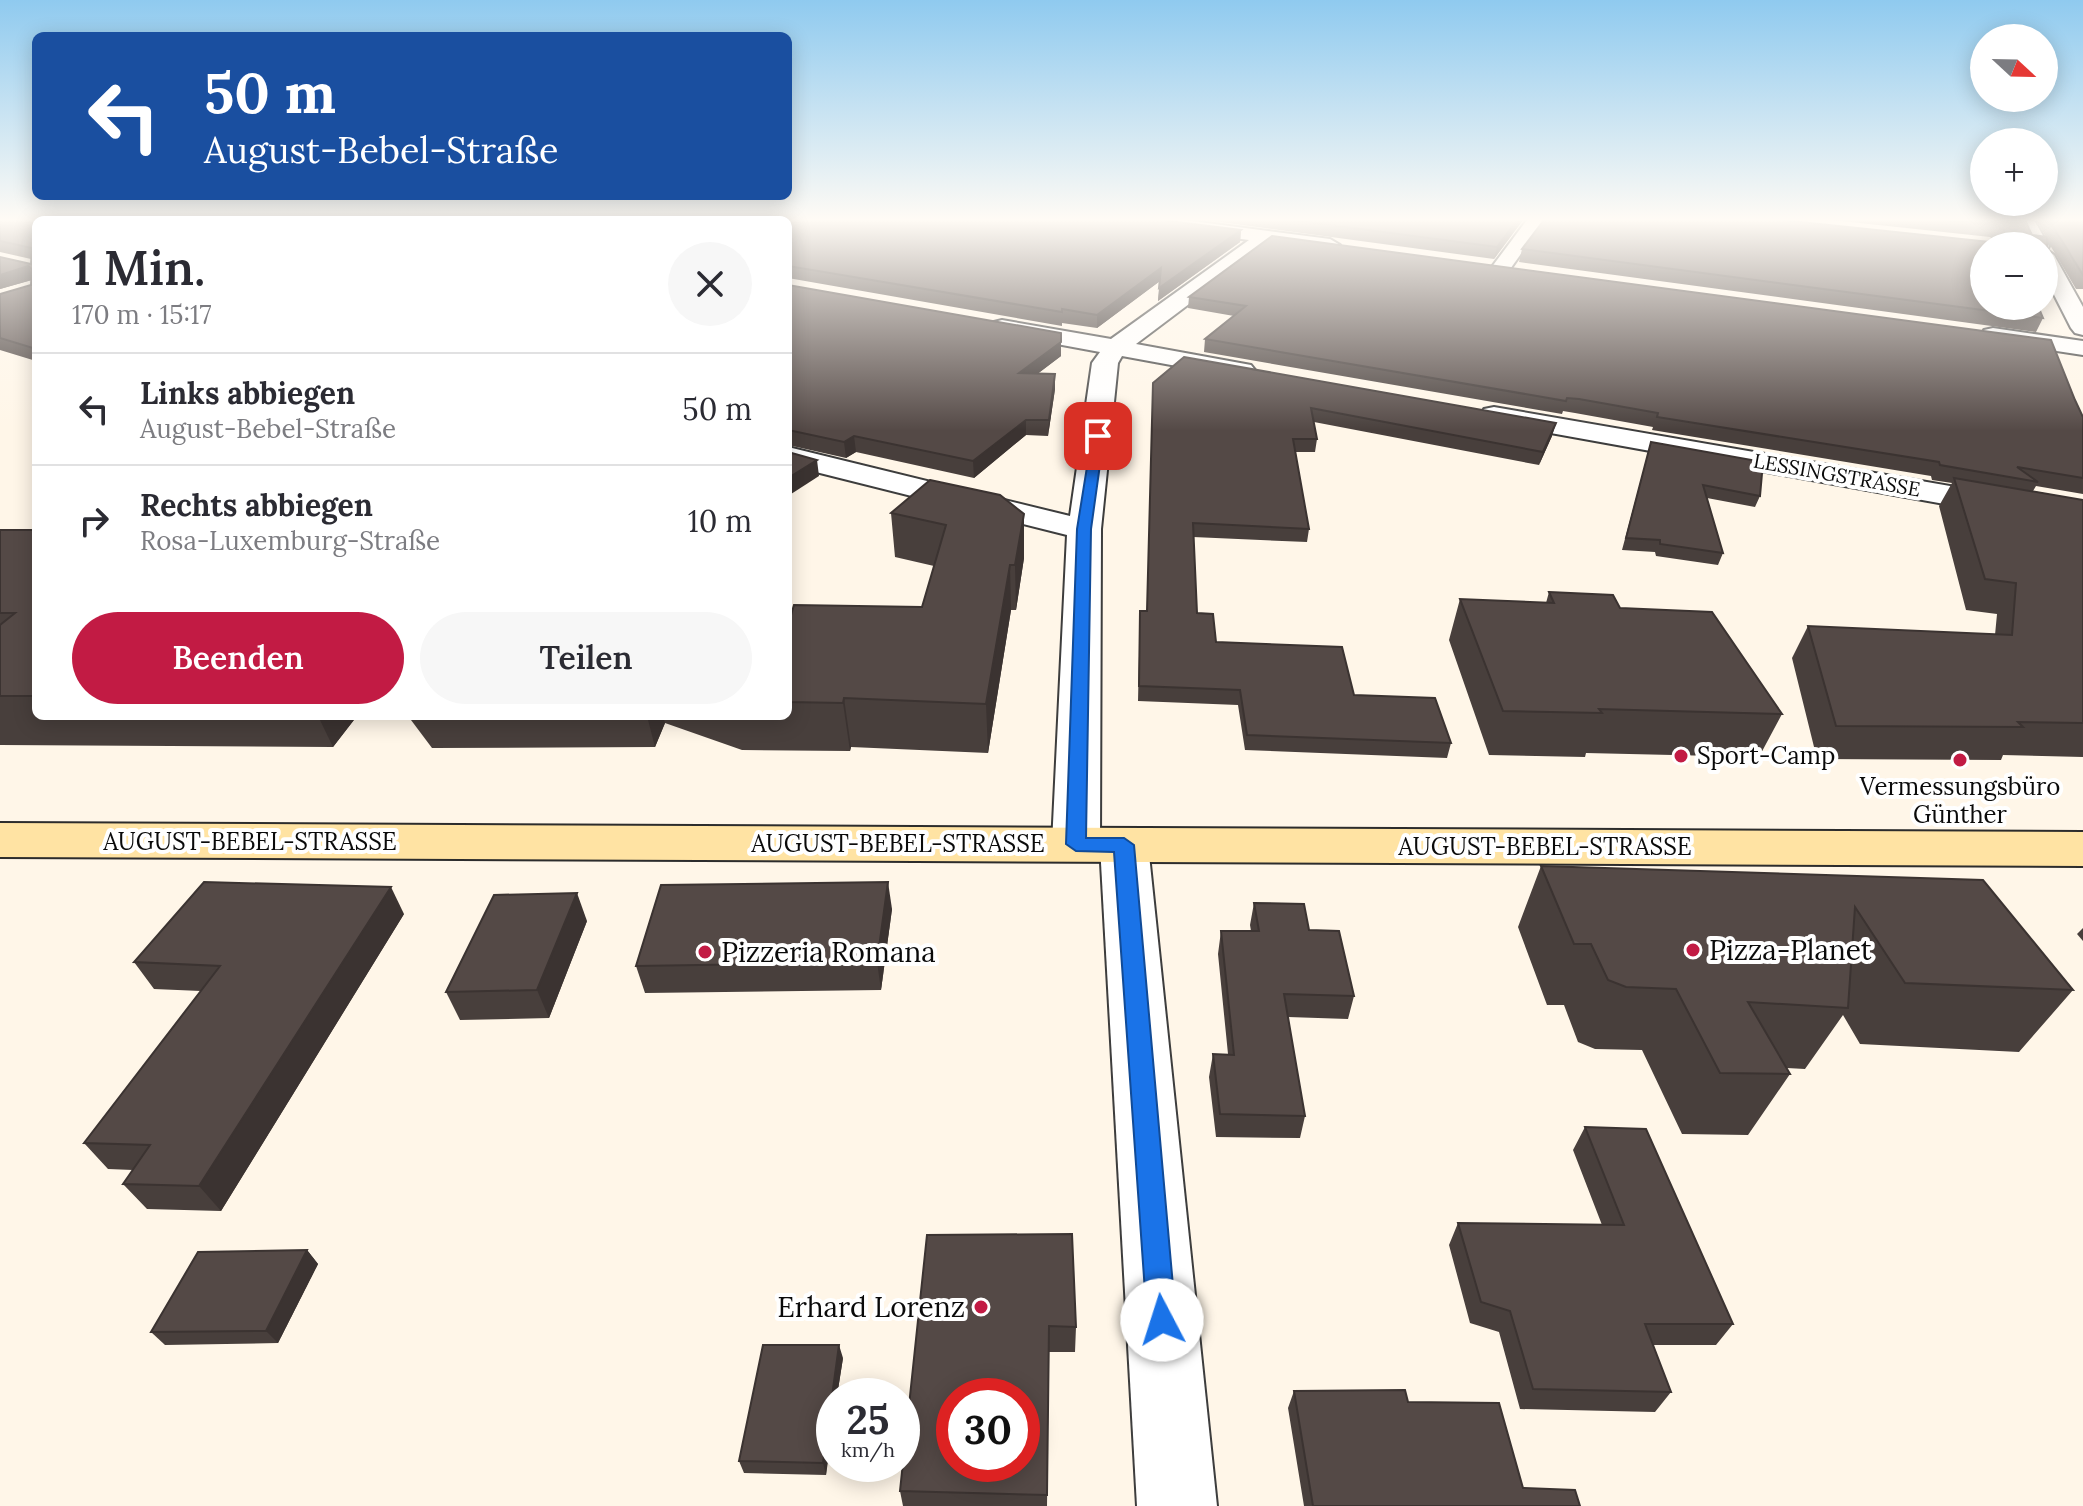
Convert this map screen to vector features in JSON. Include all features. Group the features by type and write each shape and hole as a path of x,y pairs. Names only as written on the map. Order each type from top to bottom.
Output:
{"main road":[{"name":"AUGUST-BEBEL-STRASSE","path":"0,840 2083,849"}],"street":[{"path":"1177,1506 1100,845 1084,529 1105,363 1115,348 1193,290"},
{"path":"2063,290 2083,328"},
{"path":"971,322 1271,376"},
{"path":"1976,333 2083,348"},
{"name":"LESSINGSTRASSE","path":"1474,411 2083,519"},
{"path":"792,457 1084,529"}],"building":[{"path":"32,290 32,348 0,338 0,294"},
{"path":"792,290 818,290 1061,333 1061,342 1019,373 1055,374 1049,420 1026,420 973,461 854,436 844,442 792,431"},
{"path":"933,290 1131,290 1097,315 1062,309 1062,312"},
{"path":"1198,290 1679,290 2051,340 2083,417 2083,478 2017,467 2038,482 1940,465 1939,462 1657,417 1658,413 1579,399 1567,398 1566,401 1205,339 1246,306 1189,297"},
{"path":"1834,290 1970,290 1970,308"},
{"path":"1184,357 1556,423 1543,452 1311,408 1317,439 1293,439 1309,529 1193,523 1197,613 1213,614 1216,642 1342,647 1354,695 1435,698 1451,743 1247,735 1240,690 1139,686 1140,611 1147,611 1153,383"},
{"path":"1651,442 1763,462 1760,496 1703,485 1723,553 1660,544 1660,540 1626,538"},
{"path":"792,453 817,460 792,476"},
{"path":"1954,478 2083,500 2083,723 2018,722 2023,727 1836,726 1808,626 2012,635 2016,583 1985,579"},
{"path":"930,480 1000,495 1024,514 1015,565 1010,565 986,704 844,698 843,703 792,702 794,605 922,607 946,525 891,513"},
{"path":"0,530 32,530 32,696 0,696 0,625 15,613 0,613"},
{"path":"1549,592 1613,595 1620,608 1712,612 1782,714 1599,709 1602,713 1503,711 1460,599 1554,603"},
{"path":"1541,866 1983,880 2073,990 1905,983 1855,907 1848,1008 1748,1002 1790,1074 1720,1073 1676,989 1626,987 1608,980 1591,944 1574,944"},
{"path":"204,882 391,887 199,1186 123,1184 150,1145 84,1143 220,966 134,962"},
{"path":"888,882 877,962 636,966 661,885"},
{"path":"577,893 537,990 446,992 494,895"},
{"path":"1254,903 1304,904 1309,930 1339,931 1354,996 1284,994 1305,1116 1220,1114 1213,1054 1234,1055 1221,931 1259,931"},
{"path":"1585,1127 1646,1129 1733,1324 1645,1324 1671,1392 1533,1389 1510,1311 1481,1302 1458,1223 1624,1225"},
{"path":"1072,1234 1076,1327 1049,1326 1047,1495 900,1491 901,1482 920,1482 920,1378 912,1378 927,1235"},
{"path":"307,1250 266,1331 151,1332 198,1252"},
{"path":"763,1345 839,1345 835,1378 816,1378 816,1463 739,1461"},
{"path":"1405,1390 1408,1402 1499,1403 1523,1488 1575,1490 1580,1506 1313,1506 1294,1391"}],"place":[{"name":"Sport-Camp","path":"1681,756"},
{"name":"Vermessungsbüro Günther","path":"1960,760"},
{"name":"Pizza-Planet","path":"1693,950"},
{"name":"Pizzeria Romana","path":"705,952"},
{"name":"Erhard Lorenz","path":"981,1307"}],"route":[{"path":"1098,436 1084,529 1076,844 1124,845 1162,1320"}]}
